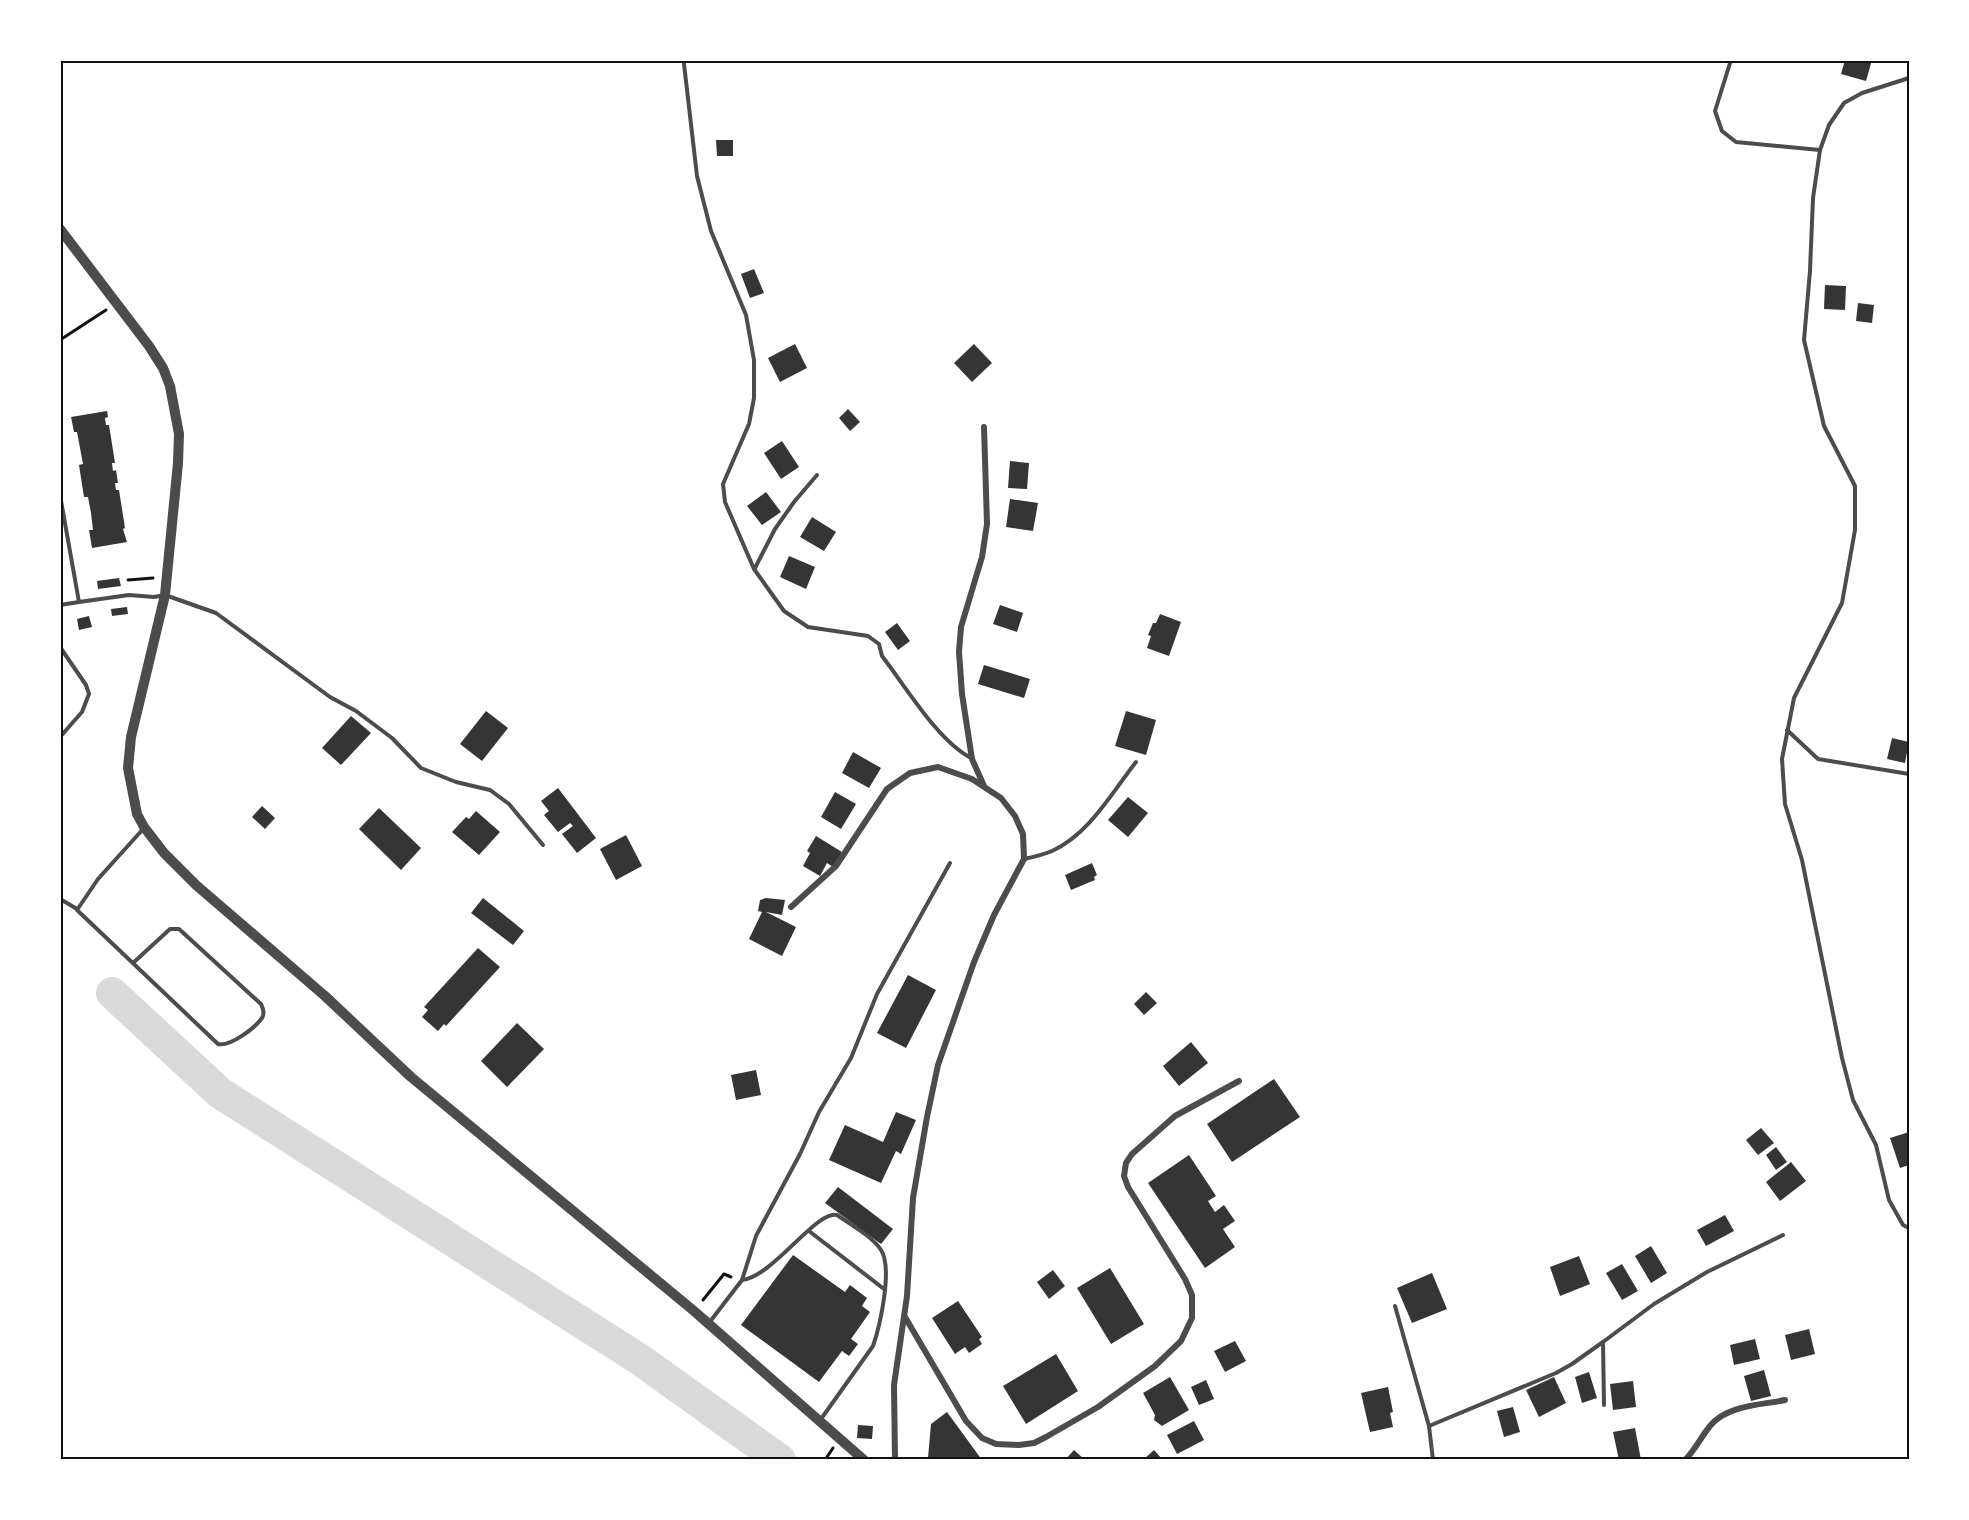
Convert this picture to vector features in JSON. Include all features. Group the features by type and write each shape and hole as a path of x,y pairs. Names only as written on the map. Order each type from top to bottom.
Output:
{"street":[{"path":"60,229 149,346 163,368 170,386 179,434 165,595 131,737 128,768 134,804 144,827 164,853 196,885 324,996 411,1077 708,1324 864,1460"},
{"path":"984,427 987,524 982,557 961,627 959,652 962,694 972,759 984,787"},
{"path":"791,907 836,866 887,789 910,773 938,767 972,779 1001,798 1015,816 1023,834 1024,859 994,915 974,962 938,1065 913,1198 904,1317 894,1386 895,1460"},
{"path":"904,1317 966,1421 982,1438 996,1444 1034,1443 1098,1407 1155,1366 1181,1341 1192,1318 1192,1295 1185,1278 1128,1187 1124,1176 1126,1163 1132,1154 1175,1116 1239,1081"},
{"path":"1685,1460 1710,1425 1723,1415 1785,1400"}],"lane":[{"path":"1731,60 1715,111 1722,132 1736,142 1820,150"},
{"path":"684,64 696,176 711,231 746,315 754,360 754,398 749,424 723,484 725,502 754,568 784,611 808,627 868,636 879,644 882,656 944,738 957,751 972,759"},
{"path":"1909,78 1862,93 1844,103 1829,125 1820,150 1813,198 1804,340 1824,426 1855,486 1855,530 1842,603 1794,698 1782,759 1785,804 1802,860 1842,1058 1853,1100 1876,1145 1889,1200 1903,1225 1909,1228"},
{"path":"754,568 775,529 794,502 818,475"},
{"path":"60,497 79,602"},
{"path":"60,605 129,595 154,597 165,595 216,613 330,697 356,711 393,738 421,768 456,782 490,790 509,804 543,845"},
{"path":"60,647 86,685 89,694 82,712 60,737"},
{"path":"1787,730 1818,759 1909,774"},
{"path":"1024,859 1050,852 1076,836 1136,762"},
{"path":"77,909 98,879 144,827"},
{"path":"708,1324 742,1280 756,1236 800,1154 819,1112 851,1058 877,994 950,863"},
{"path":"60,899 77,909 133,963 218,1044 231,1043 262,1018 264,1011 261,1004 179,929 170,929 133,963"},
{"path":"742,1280 750,1279 765,1271 820,1220 832,1214 837,1215 877,1245 885,1260 885,1290 878,1332 873,1346 819,1422"},
{"path":"809,1231 885,1290"},
{"path":"1429,1426 1556,1373 1654,1304 1707,1272 1783,1235"},
{"path":"1395,1306 1429,1426 1433,1460"},
{"path":"1603,1342 1604,1405"}],"path":[{"path":"60,340 106,310"},
{"path":"128,580 158,578"},
{"path":"702,1302 723,1274 742,1280"}],"building":[{"path":"1845,60 1872,60 1866,81 1841,74"},
{"path":"716,140 733,140 733,156 717,156"},
{"path":"754,269 764,293 750,298 741,274"},
{"path":"1825,285 1846,286 1845,310 1824,309"},
{"path":"1858,303 1874,305 1872,323 1856,321"},
{"path":"795,344 807,368 780,382 768,358"},
{"path":"974,344 992,363 972,382 954,363"},
{"path":"848,409 860,422 850,431 839,418"},
{"path":"107,411 106,425 109,425 115,463 112,463 113,471 116,470 118,483 115,483 116,490 119,490 125,528 123,529 127,542 92,548 89,530 93,530 91,513 88,497 84,497 79,465 83,464 77,432 74,432 71,417"},
{"path":"782,441 799,467 781,479 764,453"},
{"path":"1010,461 1029,463 1027,489 1008,488"},
{"path":"766,492 781,512 762,525 747,506"},
{"path":"1010,499 1038,503 1033,531 1006,527"},
{"path":"812,517 836,532 824,551 800,537"},
{"path":"789,556 815,567 806,589 780,577"},
{"path":"119,578 121,586 98,589 97,581"},
{"path":"1000,605 1023,613 1017,632 993,624"},
{"path":"127,607 128,614 112,616 111,609"},
{"path":"1160,614 1181,622 1169,656 1147,648 1151,636 1148,635"},
{"path":"89,616 92,627 79,630 77,619"},
{"path":"897,623 910,641 898,650 885,632"},
{"path":"984,665 1030,679 1024,698 978,684"},
{"path":"486,711 508,728 482,761 460,744"},
{"path":"1126,711 1156,720 1146,755 1115,746"},
{"path":"351,716 371,733 341,765 322,748"},
{"path":"1892,738 1909,742 1905,763 1887,759"},
{"path":"853,752 881,768 869,788 842,773"},
{"path":"558,788 596,838 577,853 562,834 573,826 570,823 558,832 544,815 549,811 541,801"},
{"path":"835,792 856,804 841,829 821,817"},
{"path":"1128,797 1148,813 1128,837 1108,820"},
{"path":"262,806 275,818 265,829 252,817"},
{"path":"379,808 421,848 401,870 359,829"},
{"path":"476,811 500,832 479,855 452,832 466,817 469,819"},
{"path":"626,835 642,866 616,880 600,849"},
{"path":"816,836 842,852 833,867 827,863 820,876 803,866 810,853 807,851"},
{"path":"1092,863 1097,875 1094,877 1095,880 1071,890 1065,875"},
{"path":"483,898 524,931 513,945 471,913"},
{"path":"766,898 785,900 782,915 766,912 796,927 782,956 749,939 762,912 758,911 760,900"},
{"path":"478,948 500,967 446,1026 444,1024 438,1031 422,1017 428,1010 424,1007"},
{"path":"908,975 936,990 906,1048 877,1033"},
{"path":"1146,992 1157,1003 1144,1015 1134,1004"},
{"path":"517,1023 544,1049 507,1087 481,1061"},
{"path":"1191,1042 1208,1063 1179,1086 1163,1066"},
{"path":"756,1070 761,1095 736,1100 731,1075"},
{"path":"1274,1079 1300,1117 1232,1162 1207,1124"},
{"path":"896,1112 916,1120 901,1154 896,1151 881,1183 829,1160 845,1125 883,1142"},
{"path":"1761,1128 1774,1143 1758,1155 1746,1140"},
{"path":"1909,1132 1909,1165 1900,1168 1890,1138"},
{"path":"1776,1147 1787,1162 1776,1170 1766,1155"},
{"path":"1189,1155 1216,1196 1208,1201 1215,1212 1224,1205 1235,1221 1223,1229 1235,1247 1205,1268 1148,1183"},
{"path":"1791,1162 1806,1181 1780,1201 1766,1182"},
{"path":"838,1187 893,1229 881,1244 825,1203"},
{"path":"1725,1215 1734,1231 1706,1246 1697,1230"},
{"path":"1651,1246 1667,1273 1651,1283 1635,1256"},
{"path":"793,1255 845,1292 850,1285 867,1298 862,1306 870,1312 851,1339 858,1344 849,1356 842,1351 819,1382 741,1325"},
{"path":"1579,1256 1590,1284 1560,1296 1550,1267"},
{"path":"1622,1264 1638,1291 1622,1300 1606,1273"},
{"path":"1110,1268 1144,1324 1111,1344 1077,1288"},
{"path":"1053,1270 1065,1286 1049,1299 1037,1282"},
{"path":"1432,1273 1447,1309 1412,1323 1397,1288"},
{"path":"958,1301 982,1337 979,1339 982,1344 969,1353 965,1347 955,1354 932,1318"},
{"path":"1809,1329 1815,1354 1791,1360 1785,1335"},
{"path":"1755,1339 1760,1359 1734,1365 1730,1345"},
{"path":"1235,1341 1246,1361 1225,1372 1214,1351"},
{"path":"1056,1354 1078,1391 1026,1424 1003,1386"},
{"path":"1764,1370 1771,1396 1751,1401 1744,1376"},
{"path":"1589,1372 1597,1398 1582,1403 1575,1377"},
{"path":"1170,1377 1189,1410 1162,1426 1154,1420 1155,1415 1143,1393"},
{"path":"1554,1377 1566,1403 1539,1417 1526,1390"},
{"path":"1206,1380 1214,1399 1199,1405 1191,1387"},
{"path":"1633,1381 1636,1407 1613,1410 1610,1384"},
{"path":"1388,1387 1393,1412 1390,1413 1393,1427 1370,1432 1361,1393"},
{"path":"1513,1407 1520,1432 1504,1437 1497,1411"},
{"path":"947,1412 982,1460 930,1460 928,1458 931,1424"},
{"path":"1194,1421 1204,1440 1177,1454 1167,1435"},
{"path":"858,1425 873,1426 872,1439 857,1438"},
{"path":"1635,1428 1641,1460 1619,1460 1613,1432"},
{"path":"1074,1450 1085,1460 1065,1460"},
{"path":"1154,1450 1163,1460 1143,1460"}],"waterway":[{"path":"112,993 220,1093 639,1359 780,1460"}]}
